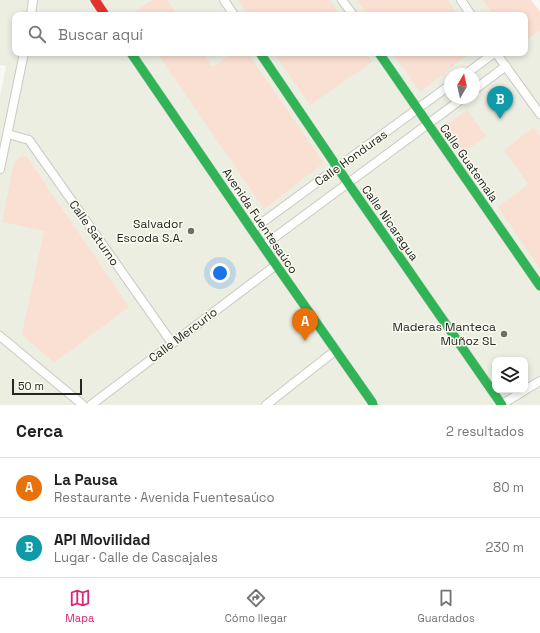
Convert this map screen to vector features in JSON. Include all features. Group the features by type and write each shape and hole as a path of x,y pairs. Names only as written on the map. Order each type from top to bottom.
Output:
{"street":[{"path":"33,8 37,0"},
{"path":"95,0 103,12"},
{"path":"224,0 232,12"},
{"path":"342,0 350,12"},
{"path":"461,0 469,12"},
{"path":"0,169 23,56"},
{"name":"Avenida Fuentesaúco","path":"133,56 373,404"},
{"name":"Calle Nicaragua","path":"262,56 502,405"},
{"name":"Calle Guatemala","path":"381,56 540,286"},
{"path":"474,68 491,56"},
{"path":"498,56 540,114"},
{"path":"480,86 506,66"},
{"name":"Calle Honduras","path":"252,230 444,89"},
{"name":"Calle Honduras","path":"263,246 455,104"},
{"name":"Calle Saturno","path":"8,134 29,140 172,344"},
{"name":"Calle Mercurio","path":"91,405 276,265"},
{"path":"0,336 83,405"},
{"path":"266,405 336,350"},
{"path":"528,388 540,380"},
{"path":"502,405 520,393"}],"shaded area":[{"path":"0,0 531,0 540,12 540,405 0,405 0,96 6,66 0,65"},
{"path":"152,0 167,0 175,12 134,12"},
{"path":"238,0 330,0 338,12 246,12"},
{"path":"357,0 448,0 456,12 365,12"},
{"path":"483,0 531,0 540,12 540,30 528,39 528,12 491,12"},
{"path":"159,56 205,56 212,67 228,56 250,56 324,163 264,209"},
{"path":"276,56 368,56 372,62 310,105"},
{"path":"395,56 466,56 451,68 444,68 444,73 420,92"},
{"path":"467,110 486,136 461,154 442,128"},
{"path":"534,127 540,136 540,269 498,207 528,184 504,150"},
{"path":"25,156 129,307 54,363 22,334 44,231 2,222 14,163 20,157"}],"traffic: fast":[{"path":"133,56 373,405"},
{"path":"262,56 502,405"},
{"path":"381,56 540,286"}],"traffic: jam":[{"path":"95,0 103,12"}],"place":[{"name":"API Movilidad","path":"500,119"},
{"name":"Salvador Escoda S.A.","path":"191,231"},
{"name":"Maderas Manteca Muñoz SL","path":"504,334"},
{"name":"La Pausa","path":"305,341"}]}
